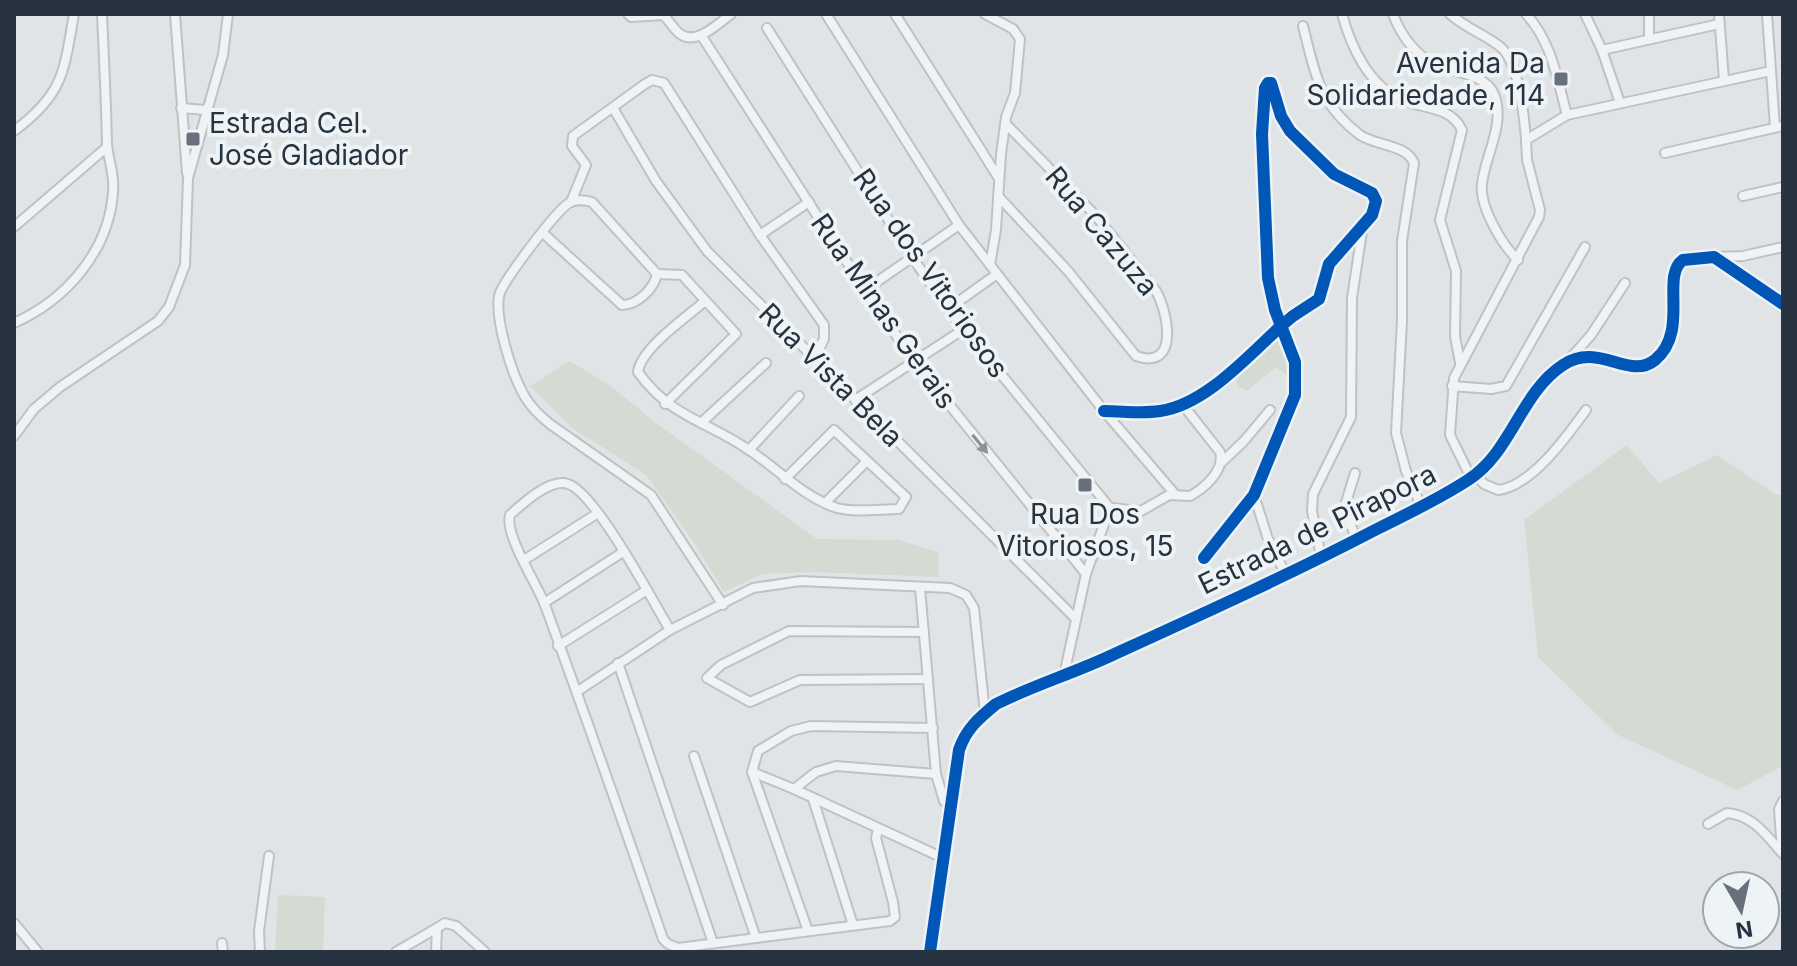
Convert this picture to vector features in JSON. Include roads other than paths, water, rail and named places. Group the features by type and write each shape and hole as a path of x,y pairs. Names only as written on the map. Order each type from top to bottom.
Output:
{"street":[{"path":"14,131 54,94 63,75 74,14"},
{"path":"14,323 28,317 69,287 92,257 107,224 113,194 107,147 102,14"},
{"path":"14,436 34,409 60,387 158,321 169,307 185,265 188,178 175,14"},
{"path":"188,178 223,55 228,14"},
{"path":"630,15 663,15 684,37 701,35 731,14"},
{"path":"826,14 959,225 1104,411 1174,493 1185,497 1196,493 1270,410"},
{"path":"895,14 999,178"},
{"path":"985,14 1013,29 1020,39 1015,93 1006,124 990,265"},
{"path":"1342,14 1353,47 1377,81 1399,99 1444,112 1462,130 1440,220 1456,271 1455,336 1460,363"},
{"path":"1393,14 1411,46 1431,63 1479,80 1493,91 1497,124 1482,181 1482,195 1501,241 1518,260"},
{"path":"1450,14 1498,44 1510,56 1527,160 1540,210 1518,260 1460,363 1452,386 1450,435 1456,453 1473,476 1484,484 1498,490 1517,484 1543,463 1586,410"},
{"path":"1526,14 1542,33 1547,45 1567,115"},
{"path":"1585,14 1602,50 1620,103"},
{"path":"1649,14 1649,38"},
{"path":"1665,153 1779,127 1767,14"},
{"path":"1602,50 1719,19 1724,80"},
{"path":"1303,26 1325,99 1361,135 1408,153 1414,163 1400,260 1402,336 1396,433 1406,471 1421,506"},
{"name":"Rua dos Vitoriosos","path":"767,28 948,309 1110,508"},
{"name":"Rua Minas Gerais","path":"701,35 914,361 1086,574"},
{"path":"1526,140 1567,115 1771,71"},
{"path":"723,605 651,495 535,411 521,389 507,350 499,299 505,281 571,202 586,165 571,141 573,136 645,84 652,80 664,83 760,235 824,325 824,339 815,358"},
{"path":"1104,411 1141,413 1183,405 1208,390 1281,326 1293,316 1319,299 1329,264 1375,207 1372,193 1334,174 1290,131 1281,116 1271,83 1265,88 1262,134 1268,278 1281,326 1295,362 1295,395 1254,495 1204,558"},
{"path":"181,108 206,110"},
{"name":"Rua Vista Bela","path":"613,108 656,181 707,251 1076,619"},
{"name":"Rua Cazuza","path":"998,196 1068,271 1136,356 1148,358 1167,346 1167,330 1156,291 1096,216 1006,124"},
{"path":"14,227 107,147"},
{"path":"1743,196 1783,187"},
{"path":"571,202 592,202 657,274 682,275 736,334 665,404"},
{"path":"760,235 809,202"},
{"path":"865,290 959,225"},
{"path":"1321,557 1312,511 1313,494 1351,417 1352,298 1363,225"},
{"path":"543,233 622,305 634,303 652,287 657,274"},
{"path":"1452,386 1491,389 1506,386 1585,247"},
{"path":"1568,362 1590,356 1642,367 1667,348 1673,335 1674,276 1678,263 1688,258 1743,256 1783,247"},
{"path":"1714,257 1783,304"},
{"path":"948,309 997,274"},
{"name":"Estrada de Pirapora","path":"930,952 963,737 985,713 1013,696 1286,575 1473,476 1507,439 1534,392 1550,374 1568,362 1591,335 1625,283"},
{"path":"705,301 650,350 639,365 638,372 665,404 749,450 785,479 825,503 848,510 899,509 906,497 834,430 785,479"},
{"path":"855,400 964,329"},
{"path":"701,423 766,363"},
{"path":"749,450 799,396"},
{"path":"1183,405 1220,452 1222,462"},
{"path":"825,503 867,461"},
{"path":"1355,473 1344,509 1357,540"},
{"path":"670,630 598,513 572,485 559,483 550,487 512,513 510,529 544,603 558,646 578,691 663,939 678,948 890,921 895,917 876,838 878,829"},
{"path":"1064,675 1086,574 1110,508 1141,511 1174,493"},
{"path":"1254,495 1268,539 1286,575"},
{"path":"524,560 598,513"},
{"path":"544,603 623,552"},
{"path":"578,691 670,630 753,588 790,582 954,589 966,595 972,603 985,713"},
{"path":"920,588 936,774 944,801 951,807"},
{"path":"558,646 647,590"},
{"path":"924,632 789,631 721,665 707,678 750,702 800,680 928,679"},
{"path":"618,663 713,943"},
{"path":"808,931 752,772 758,751 791,731 811,726 933,728"},
{"path":"694,756 756,938"},
{"path":"794,789 816,772 836,766 936,774"},
{"path":"752,772 943,858"},
{"path":"813,799 853,925"},
{"path":"1782,854 1779,809 1783,801"},
{"path":"1708,824 1727,813 1742,816 1759,826 1782,854"},
{"path":"260,952 259,931 269,856"},
{"path":"14,923 38,952"},
{"path":"396,952 445,923 456,926 485,952"},
{"path":"436,952 437,928"},
{"path":"416,940 418,952"}],"place":[{"name":"Avenida Da Solidariedade, 114","path":"1561,79"},
{"name":"Estrada Cel. José Gladiador","path":"193,139"},
{"name":"Rua Dos Vitoriosos, 15","path":"1085,485"}]}
